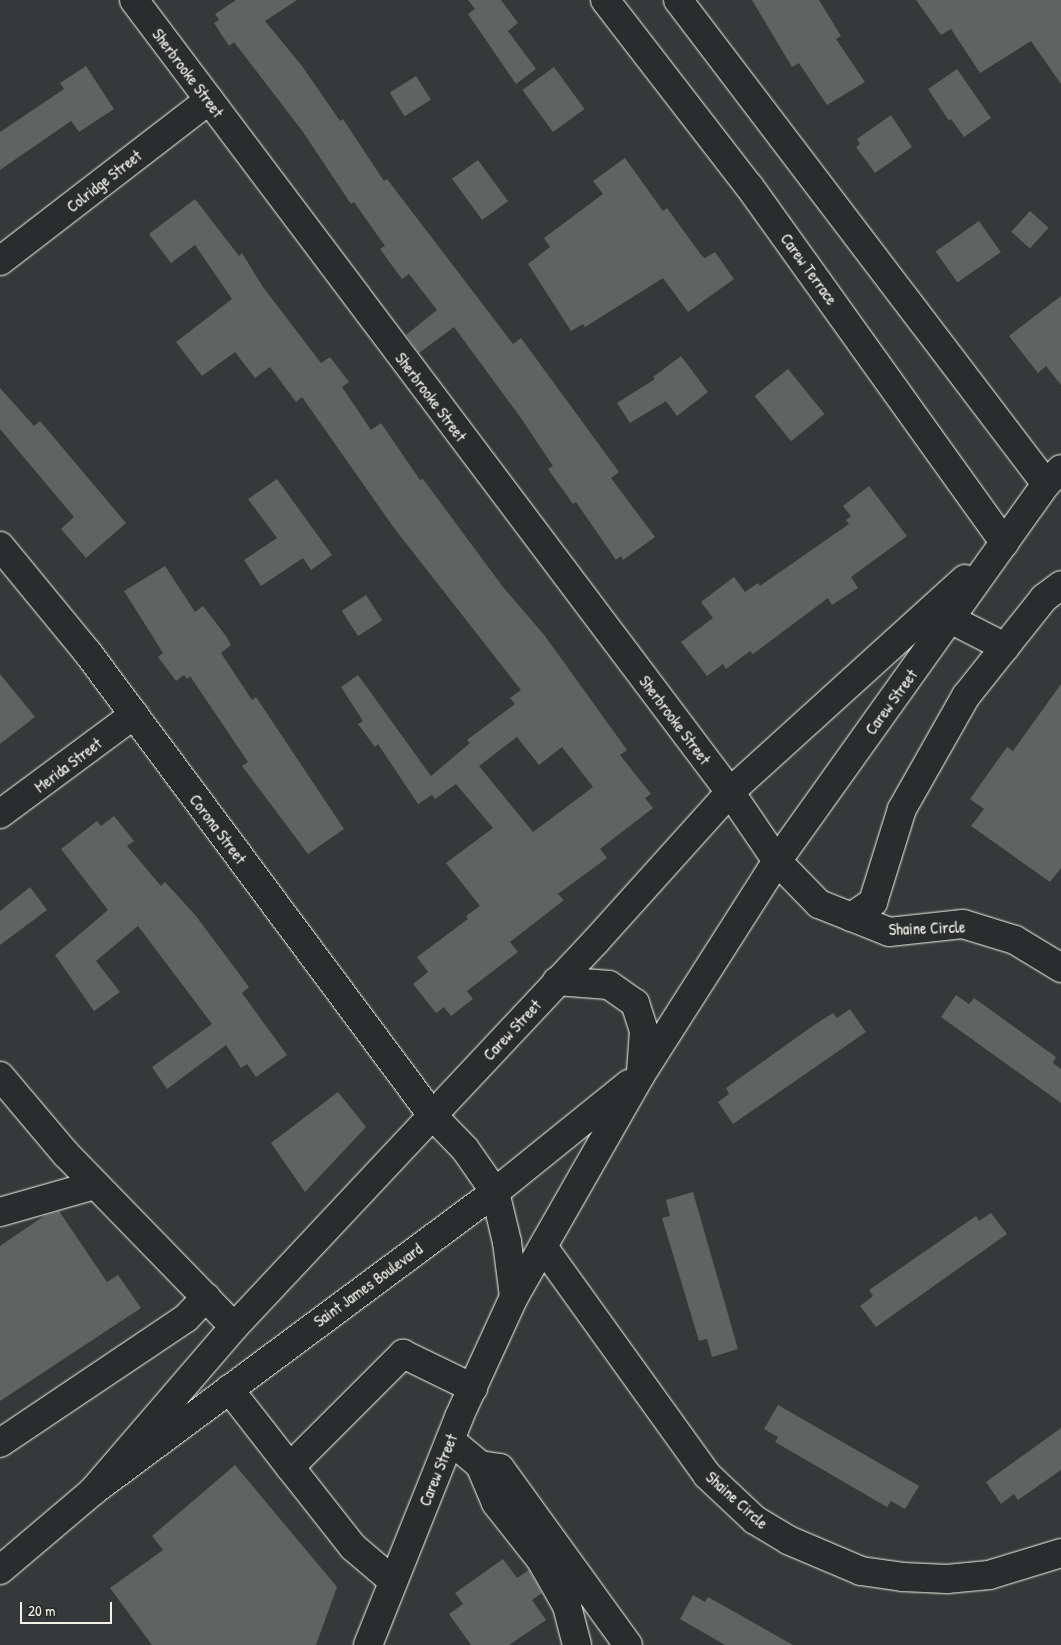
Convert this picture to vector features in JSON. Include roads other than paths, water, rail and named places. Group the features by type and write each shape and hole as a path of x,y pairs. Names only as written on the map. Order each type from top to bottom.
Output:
{"street":[{"name":"Sherbrooke Street","path":"134,0 730,792"},
{"name":"Carew Terrace","path":"605,0 749,186 1005,543"},
{"path":"678,0 1054,476"},
{"name":"Colridge Street","path":"0,260 209,100"},
{"name":"Carew Street","path":"368,1645 450,1440 514,1297 544,1248 640,1076 777,860 1054,476"},
{"name":"Carew Street","path":"432,1115 730,792 1005,543"},
{"name":"Corona Street","path":"0,546 134,715 432,1115"},
{"path":"851,917 873,902 902,809 966,696 1044,598 1061,585"},
{"path":"950,619 1005,647"},
{"name":"Merida Street","path":"0,814 134,715"},
{"path":"730,792 777,860"},
{"name":"Shaine Circle","path":"777,860 819,904 889,932 963,924 1015,940 1061,968"},
{"path":"557,981 609,985 635,1003 644,1031 640,1076"},
{"path":"0,1076 95,1185 234,1327"},
{"name":"Saint James Boulevard","path":"0,1570 93,1491 495,1192 640,1076"},
{"path":"432,1115 465,1149 495,1192 507,1242 514,1297"},
{"name":"Saint James Boulevard","path":"93,1491 234,1327 432,1115"},
{"path":"0,1212 95,1185"},
{"name":"Shaine Circle","path":"544,1248 707,1475 755,1520 788,1540 824,1558 861,1570 903,1578 947,1579 989,1575 1061,1553"},
{"path":"0,1443 186,1318 206,1297"},
{"path":"290,1467 403,1354 473,1388"},
{"path":"229,1388 353,1547 393,1581"},
{"path":"450,1440 480,1465 496,1503 540,1560 567,1606 577,1645"},
{"path":"480,1465 500,1468 628,1645"}]}
